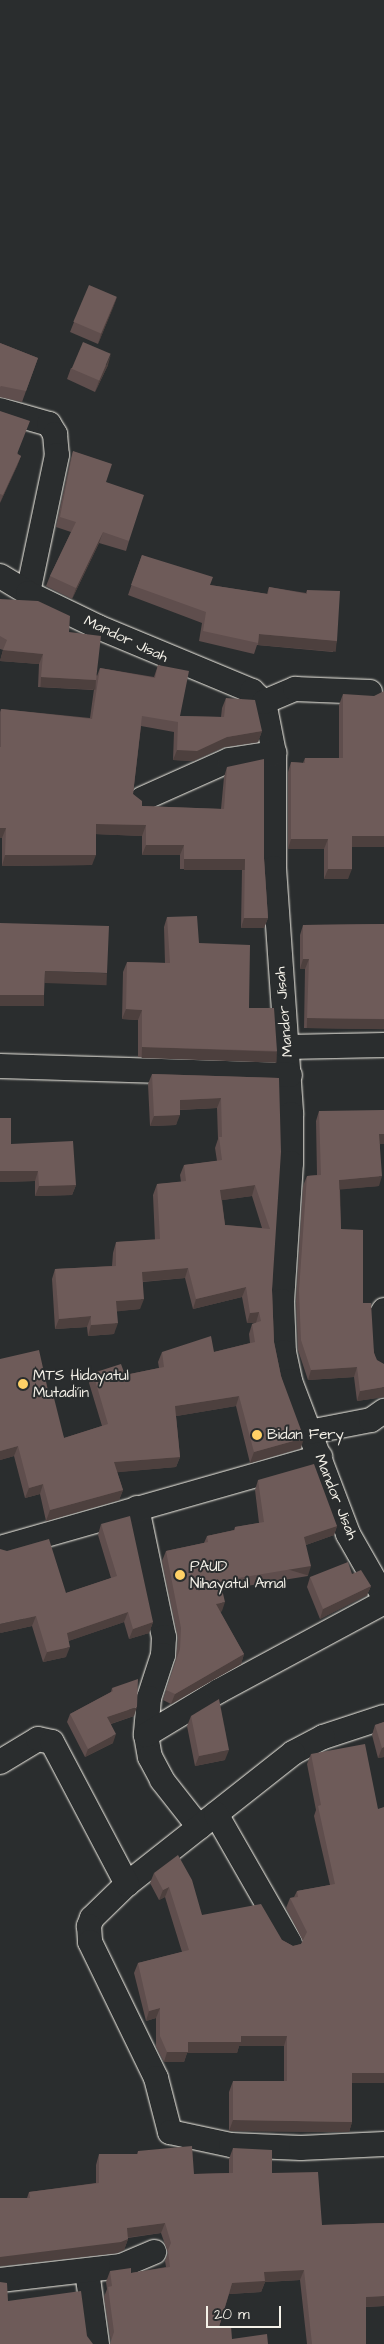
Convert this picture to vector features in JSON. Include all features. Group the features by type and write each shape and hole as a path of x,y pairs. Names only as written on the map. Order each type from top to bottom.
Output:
{"street":[{"path":"0,410 49,424 56,434 57,455 28,593"},
{"name":"Mandor Jisah","path":"0,576 28,593 174,661 252,691 264,702 274,753 274,868 290,1075 291,1163 282,1319 290,1381 348,1534 383,1596"},
{"path":"264,702 294,689 370,692"},
{"path":"142,799 229,760 274,753"},
{"path":"287,1047 384,1045"},
{"path":"0,1066 290,1075"},
{"path":"384,1310 380,1317 384,1362"},
{"path":"309,1432 371,1420 384,1411"},
{"path":"0,1548 320,1456"},
{"path":"137,1508 164,1637 163,1654 149,1698 146,1735 150,1757 162,1780 207,1820 290,1943"},
{"path":"146,1735 383,1596"},
{"path":"384,1717 308,1744 207,1820 127,1884 92,1918 90,1942 156,2078 170,2132 231,2146 301,2148 384,2144"},
{"path":"0,1762 38,1739 52,1742 127,1884"},
{"path":"0,2280 121,2266 154,2252"},
{"path":"87,2271 97,2344"}],"building":[{"path":"89,285 117,297 101,334 73,322"},
{"path":"83,342 111,354 99,380 72,369"},
{"path":"0,343 38,358 26,391 0,387"},
{"path":"0,411 30,421 17,454 21,456 3,495 0,494"},
{"path":"73,451 112,464 106,482 144,495 129,541 103,532 76,588 50,576 76,522 60,517"},
{"path":"142,555 213,577 210,585 268,594 269,587 307,594 307,590 340,591 337,641 259,634 258,643 203,631 206,612 131,585"},
{"path":"0,599 38,601 70,616 69,632 101,636 96,680 41,677 43,654 3,650 7,640 0,636"},
{"path":"158,665 189,671 180,716 224,717 226,698 255,700 262,731 227,737 197,751 177,750 178,722 142,716 133,794 142,801 142,806 224,809 227,767 264,759 264,858 268,918 244,918 245,859 184,859 184,845 146,845 146,825 96,824 96,855 5,855 6,828 0,828 1,709 92,719 100,668 155,678"},
{"path":"384,691 384,836 352,836 352,869 328,869 328,839 291,839 291,762 305,763 305,758 343,758 343,694 374,696"},
{"path":"197,916 199,943 250,945 249,1008 274,1008 277,1051 142,1047 142,1010 126,1009 127,962 170,963 167,917"},
{"path":"0,923 109,926 107,973 45,971 44,995 0,995"},
{"path":"384,924 384,1019 307,1018 309,959 303,959 303,925"},
{"path":"152,1074 279,1078 281,1152 272,1290 274,1342 281,1376 304,1438 254,1452 239,1396 175,1406 180,1457 114,1462 123,1490 50,1510 43,1484 29,1488 18,1446 0,1451 0,1359 39,1350 49,1395 53,1394 64,1438 108,1424 93,1373 121,1364 125,1375 164,1367 162,1352 211,1336 214,1352 255,1342 252,1324 261,1321 259,1312 250,1313 246,1287 196,1299 188,1268 142,1272 144,1299 116,1301 118,1323 91,1325 91,1316 59,1319 55,1269 116,1266 116,1242 160,1239 157,1184 186,1181 184,1165 222,1160 219,1137 222,1137 221,1098 180,1100 180,1115 154,1116","holes":["255,1185 270,1229 225,1225 220,1190"]},
{"path":"384,1110 384,1134 379,1134 382,1176 339,1180 341,1229 363,1230 363,1303 371,1303 374,1353 377,1360 384,1364 384,1387 360,1391 357,1367 311,1370 301,1340 299,1291 307,1176 321,1175 319,1111"},
{"path":"0,1118 11,1118 11,1144 73,1141 76,1185 39,1186 38,1171 0,1171"},
{"path":"314,1464 337,1526 304,1537 311,1566 220,1581 225,1602 216,1604 244,1654 175,1694 166,1690 180,1649 181,1628 166,1551 208,1542 207,1536 235,1530 235,1527 264,1522 258,1480"},
{"path":"130,1516 153,1622 133,1629 128,1612 67,1633 70,1647 47,1652 36,1616 0,1624 0,1549 7,1551 49,1539 66,1593 117,1576 101,1524"},
{"path":"348,1562 352,1574 361,1570 371,1586 323,1609 310,1577"},
{"path":"138,1679 137,1707 107,1717 116,1734 88,1749 70,1714 113,1691 112,1688"},
{"path":"219,1699 229,1750 199,1756 191,1716"},
{"path":"384,1722 384,1747 382,1748 375,1725"},
{"path":"365,1744 378,1809 384,1807 384,2073 352,2073 352,2122 233,2120 233,2081 287,2081 287,2036 241,2036 241,2042 188,2042 188,2052 167,2052 160,2036 160,2008 149,2011 138,1963 189,1950 169,1887 163,1890 154,1873 178,1855 192,1880 202,1915 261,1904 282,1940 293,1946 301,1944 307,1932 290,1898 298,1897 297,1891 335,1884 318,1806 321,1805 311,1754"},
{"path":"192,2146 194,2174 233,2173 233,2148 272,2150 272,2173 318,2172 322,2225 384,2223 384,2296 366,2297 366,2344 312,2344 304,2270 264,2272 265,2281 232,2283 219,2327 231,2326 232,2339 267,2334 268,2344 110,2344 114,2332 108,2287 112,2286 110,2271 131,2268 131,2273 170,2267 168,2250 171,2243 165,2223 127,2228 128,2239 121,2242 0,2257 0,2198 30,2198 29,2192 99,2183 99,2154 138,2154 138,2151"},
{"path":"0,2282 7,2283 8,2301 81,2291 87,2336 93,2344 0,2344"}],"place":[{"name":"MTS Hidayatul Mutadi'in","path":"23,1384"},
{"name":"Bidan Fery","path":"257,1435"},
{"name":"PAUD Nihayatul Amal","path":"180,1575"}]}
